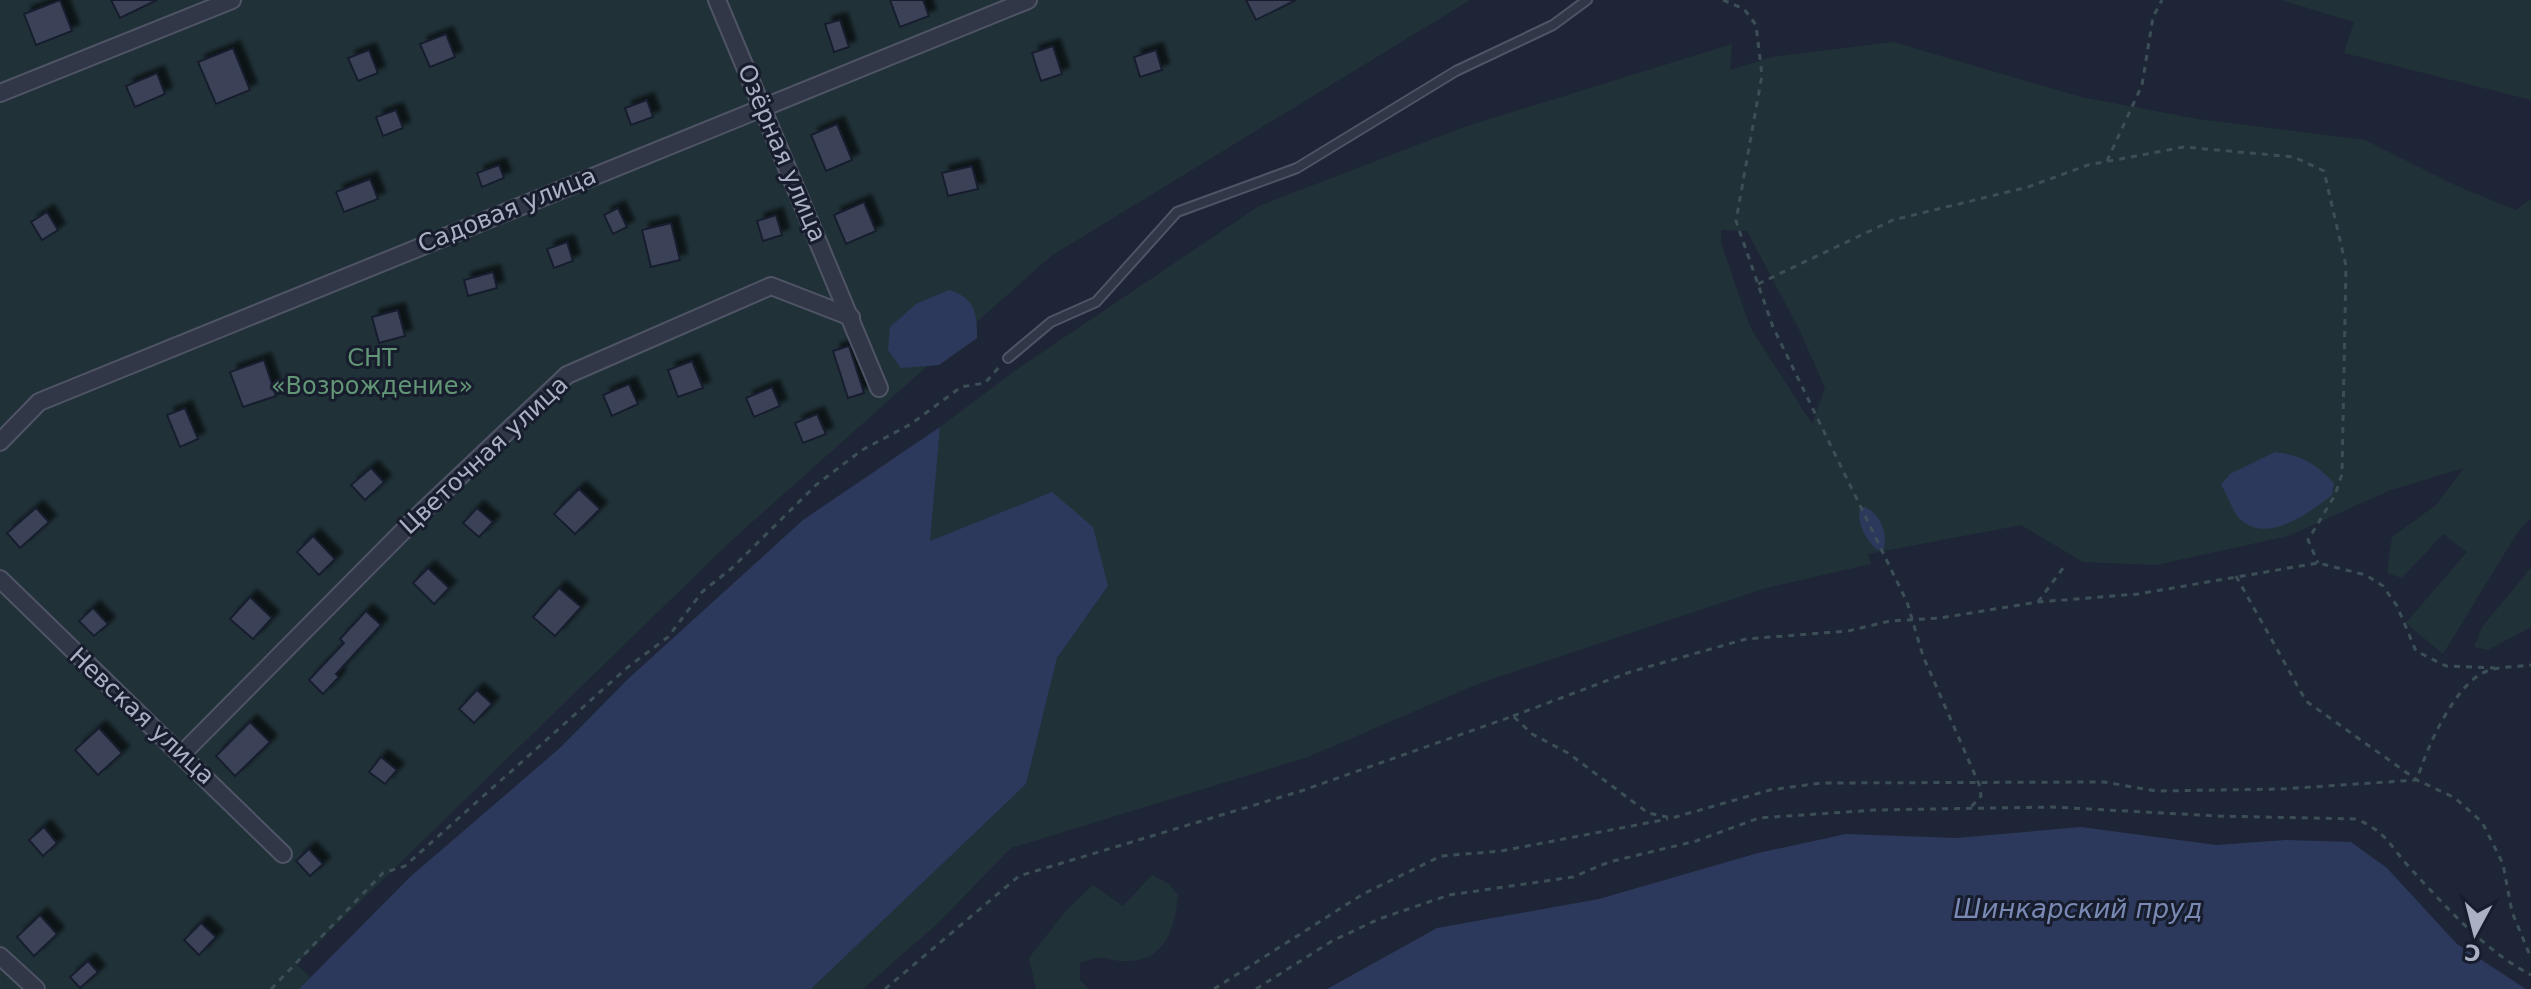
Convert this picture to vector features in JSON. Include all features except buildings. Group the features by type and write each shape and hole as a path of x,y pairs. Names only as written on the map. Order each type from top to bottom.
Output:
{"street":[{"path":"0,93 232,0"},
{"name":"Озёрная улица","path":"717,0 879,388"},
{"name":"Садовая улица","path":"0,442 39,402 762,105 1028,0"},
{"name":"Цветочная улица","path":"182,754 422,512 567,375 771,286 849,311"},
{"name":"Невская улица","path":"0,579 283,854"},
{"path":"0,956 36,989"}],"lane":[{"path":"1008,358 1051,322 1096,302 1177,212 1297,168 1456,71 1553,25 1587,0"}],"path":[{"path":"1723,0 1744,9 1756,25 1762,75 1758,112 1736,221 1773,327 1894,576 1942,703 1979,784 1981,796 1969,808"},
{"path":"2107,162 2142,85 2153,17 2162,0"},
{"path":"1758,284 1893,220 2028,187 2107,162 2184,147 2294,157 2324,171 2346,266 2345,362 2342,474 2335,495 2308,540 2318,563"},
{"path":"271,989 383,873 405,866 628,667 668,637 702,592 732,568 816,485 862,450 911,424 961,387 985,383 1008,358"},
{"path":"885,989 1019,876 1301,791 1630,672 1746,639 1848,631 1890,621 1912,621 2038,602 2138,594 2318,563 2366,575 2383,586 2397,606 2416,651 2446,666 2499,668 2531,665"},
{"path":"2038,602 2066,564"},
{"path":"2236,576 2306,701 2417,780 2455,798 2482,822 2503,864 2512,912 2531,958"},
{"path":"2417,780 2429,740 2465,687 2484,672 2499,668"},
{"path":"1513,716 1532,734 1568,753 1648,813 1672,818"},
{"path":"1214,989 1363,894 1441,856 1501,851 1672,818 1770,790 1821,783 2104,782 2156,791 2281,789 2417,780"},
{"path":"1256,989 1332,941 1379,919 1449,895 1573,877 1609,862 1696,841 1759,818 2052,807 2218,816 2356,819 2378,828 2455,915 2506,962 2531,975"}],"green space":[{"name":"СНТ «Возрождение»","path":"0,0 1470,0 1051,256 733,539 296,964 310,977 299,989 0,989"},
{"path":"2281,0 2531,0 2531,100 2344,53 2354,22"},
{"path":"1893,42 2081,97 2198,119 2365,140 2457,186 2516,210 2531,199 2531,518 2517,533 2443,654 2406,623 2467,552 2443,534 2402,578 2387,573 2392,537 2436,505 2464,468 2391,490 2288,536 2156,565 2083,562 2021,525 1868,554 1871,564 1766,588 1480,683 1308,757 1011,848 937,924 863,989 811,989 1026,784 1057,658 1108,586 929,542 940,427 1016,370 1259,206 1464,127 1732,44 1730,70 1772,57","holes":["1721,230 1747,231 1800,331 1825,388 1812,424 1750,327 1721,243"]},
{"path":"2531,568 2531,627 2488,650 2474,647 2482,627"},
{"path":"1152,875 1169,884 1178,895 1171,930 1160,948 1141,959 1120,961 1102,958 1080,963 1080,980 1089,989 1036,989 1029,958 1065,912 1093,885 1123,906"}],"water":[{"path":"949,290 964,297 973,308 977,338 939,365 901,368 888,350 890,327 916,304"},
{"path":"940,427 930,541 1052,492 1093,527 1108,586 1057,658 1026,784 811,989 299,989 410,877 561,747 628,679 803,520"},
{"path":"2275,452 2307,461 2334,483 2332,495 2312,510 2288,524 2263,529 2251,526 2237,516 2221,485 2230,474"},
{"path":"1861,506 1873,512 1881,523 1885,536 1884,549 1877,550 1866,536 1859,518"},
{"name":"Шинкарский пруд","path":"2081,827 2216,845 2286,840 2351,842 2387,868 2457,944 2526,989 1327,989 1437,928 1599,899 1758,853 1846,834 1956,838"}]}
